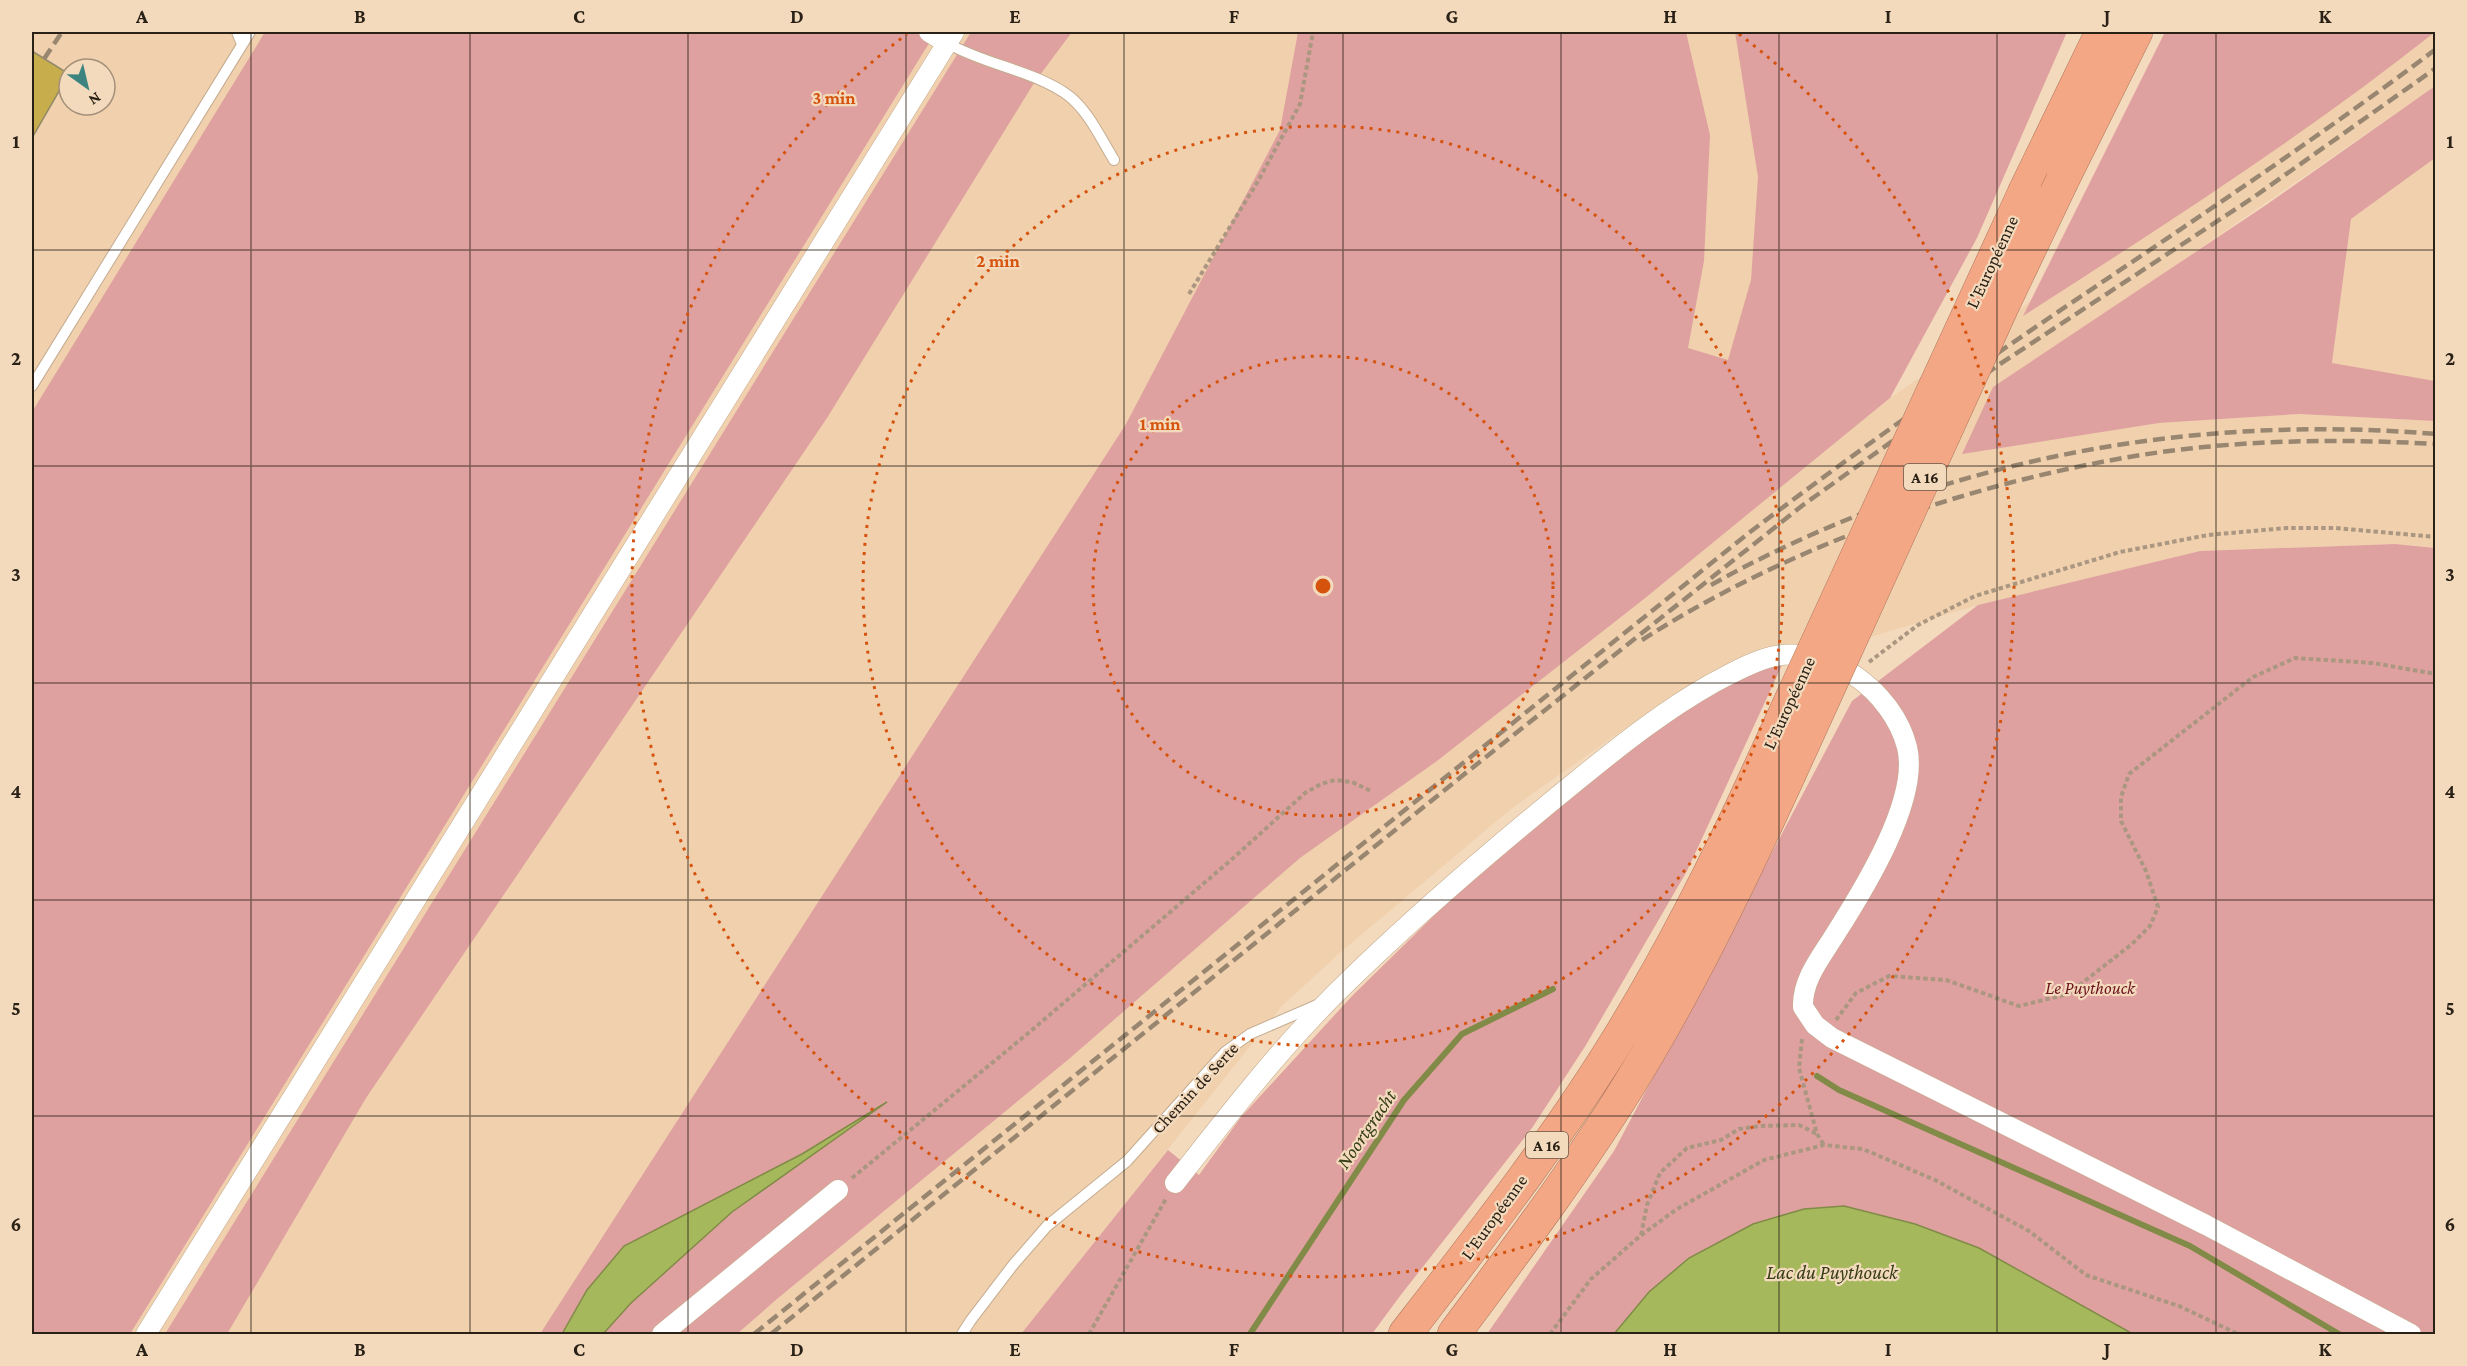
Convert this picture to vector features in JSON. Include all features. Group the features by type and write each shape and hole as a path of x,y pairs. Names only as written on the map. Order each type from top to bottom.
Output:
{"highway":[{"name":"L'Européenne","path":"1454,1335 1534,1226 1629,1085 1694,970 1776,768 2025,191 2102,32"},
{"name":"L'Européenne","path":"1405,1335 1547,1144 1622,1032 1776,768 2136,32"}],"street":[{"path":"146,1335 951,37 929,32"},
{"name":"Chemin de Serte","path":"1334,995 1485,856 1636,733 1693,695 1739,669 1762,659 1782,655 1820,660 1854,674 1876,693 1898,723 1907,748 1908,783 1902,808 1888,840 1846,918 1806,984 1803,999 1806,1014"},
{"path":"1175,1183 1246,1094 1334,995"},
{"path":"1806,1014 1822,1032 2004,1126 2206,1225 2411,1335"},
{"path":"662,1335 838,1190"}],"lane":[{"path":"237,32 242,44"},
{"path":"32,386 250,32"},
{"path":"951,37 970,56 1049,84 1070,96 1089,119 1114,160"},
{"name":"Chemin de Serte","path":"962,1335 970,1320 1047,1226 1127,1161 1225,1052 1250,1034 1307,1010 1334,995"}],"path":[{"path":"1189,294 1258,181 1300,104 1313,32"},
{"path":"1854,674 1918,625 1962,602 1989,590 2120,552 2208,535 2286,528 2344,529 2436,537"},
{"path":"1822,1032 1838,1019 1856,993 1888,976 1946,980 2019,1006 2068,994 2132,944 2150,926 2158,907 2146,871 2121,821 2121,797 2129,774 2253,677 2295,658 2373,663 2436,674"},
{"path":"838,1190 1026,1035 1230,861 1305,793 1321,784 1335,780 1352,782 1371,791"},
{"path":"1806,1014 1798,1068 1817,1134 1824,1145"},
{"path":"1640,1236 1647,1205 1660,1173 1687,1148 1721,1140 1739,1129 1760,1126 1799,1125 1817,1134"},
{"path":"1550,1335 1591,1279 1640,1236 1677,1209 1764,1160 1824,1145 1863,1149 1935,1179 2030,1231 2085,1275 2179,1306 2238,1335"},
{"path":"1089,1335 1175,1183"}],"shaded area":[{"path":"32,32 1973,32 1946,276 647,1334 32,1334"},
{"path":"2416,32 2435,32 2435,86 2144,287 1962,453 2159,423 2299,414 2435,421 2435,548 2395,544 2200,551 1978,605 1671,696 1511,809 1342,951 1282,1006 1021,1334 737,1334 1069,1059 1300,858 1437,761 1644,599 1890,398"},
{"path":"2435,158 2435,381 2332,364 2351,219"}],"green space":[{"path":"265,32 936,32 130,1334 32,1334 32,412"},
{"path":"971,32 1072,32 1034,83 827,418 366,1098 227,1334 165,1334"},
{"path":"1298,32 1686,32 1710,135 1704,261 1688,348 1728,360 1751,280 1758,177 1735,32 2067,32 1977,238 1890,398 1644,599 1437,761 1300,858 1069,1059 737,1334 540,1334 1126,424 1280,130"},
{"path":"2165,32 2435,32 2335,107 2181,214 2023,316"},
{"path":"2435,86 2435,158 2351,219 2332,363 2435,381 2435,421 2299,414 2159,423 1962,454 1993,387 2266,205"},
{"name":"Le Puythouck","path":"2395,544 2435,548 2435,1334 1487,1334 1614,1151 1852,701 1978,605 2200,551"},
{"path":"1783,663 1687,871 1586,1045 1532,1128 1372,1334 1021,1334 1168,1150 1199,1175 1241,1117 1352,996 1453,897 1609,766 1664,701"}],"water":[{"path":"887,1102 732,1212 631,1303 603,1334 562,1334 587,1290 624,1246 802,1154"},
{"name":"Lac du Puythouck","path":"1844,1206 1915,1224 1979,1248 2133,1334 1614,1334 1649,1292 1689,1258 1753,1224 1804,1209"}],"building":[{"path":"32,51 57,67 57,95 32,138"}],"waterway":[{"name":"Noortgracht","path":"1250,1334 1404,1100 1462,1034 1553,989"},
{"path":"1817,1076 1839,1090 2190,1246 2339,1334"}],"railway":[{"path":"44,59 62,32"},
{"path":"754,1334 1750,532 1935,397 2292,153 2436,49"},
{"path":"771,1334 1462,776 1803,505 2000,364 2251,199 2436,68"},
{"path":"1711,585 1795,542 1882,506 1971,477 2062,455 2154,440 2247,431 2341,429 2436,434"},
{"path":"1642,640 1697,607 1813,550 1874,526 1997,486 2123,458 2201,447 2318,441 2436,444"}]}
